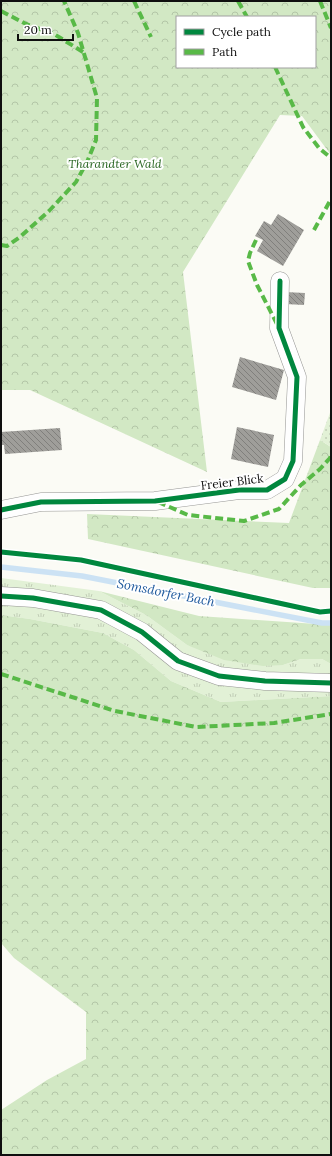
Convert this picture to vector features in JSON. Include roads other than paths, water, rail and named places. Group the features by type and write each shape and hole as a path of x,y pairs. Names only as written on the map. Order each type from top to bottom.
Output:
{"street":[{"name":"Freier Blick","path":"1,510 41,502 155,501 239,490 267,490 285,479 293,461 296,377 279,328 280,281"},
{"path":"1,596 33,598 101,610 142,632 178,662 219,676 265,681 331,683"}],"waterway":[{"name":"Somsdorfer Bach","path":"1,567 82,576 322,623 331,623"}],"park label":[{"name":"Tharandter Wald","path":"115,164"}]}
